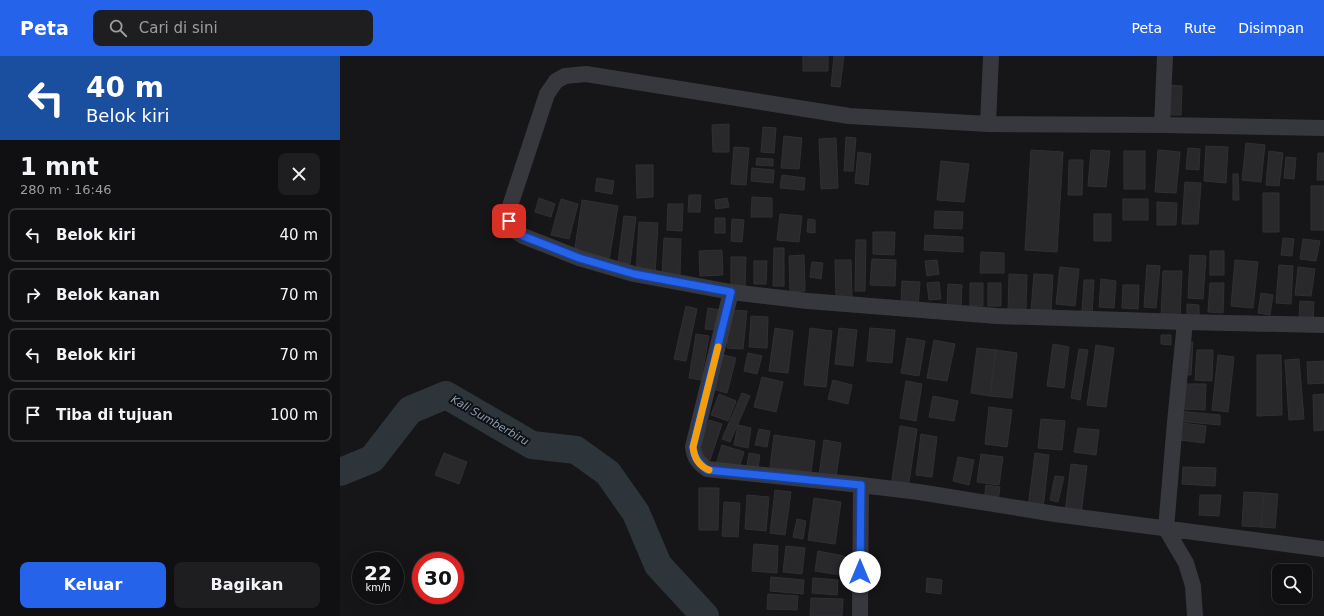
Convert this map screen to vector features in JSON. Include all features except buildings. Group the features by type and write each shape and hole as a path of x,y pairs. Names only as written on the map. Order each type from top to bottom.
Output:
{"street":[{"path":"988,124 991,56"},
{"path":"1162,125 1165,56"},
{"path":"1324,128 988,124 849,116 692,92 597,75 574,74 565,76 556,81 547,94 509,209 509,221 514,230 523,236 579,258 634,274 731,292 808,301 997,316 1324,325"},
{"path":"731,292 693,447 694,456 707,470 919,492 1055,514 1324,549"},
{"path":"1185,322 1166,529 1186,564 1193,586 1195,616"},
{"path":"860,616 861,485"}],"waterway":[{"name":"Kali Sumberbiru","path":"340,472 372,459 410,410 446,395 532,445 576,450 608,473 636,513 658,565 705,616"}],"slow traffic":[{"path":"709,470 700,464 694,456 693,447 718,347"}],"route":[{"path":"509,221 514,230 523,236 579,258 634,274 731,292 693,447 694,456 707,470 861,485 860,572"}]}
